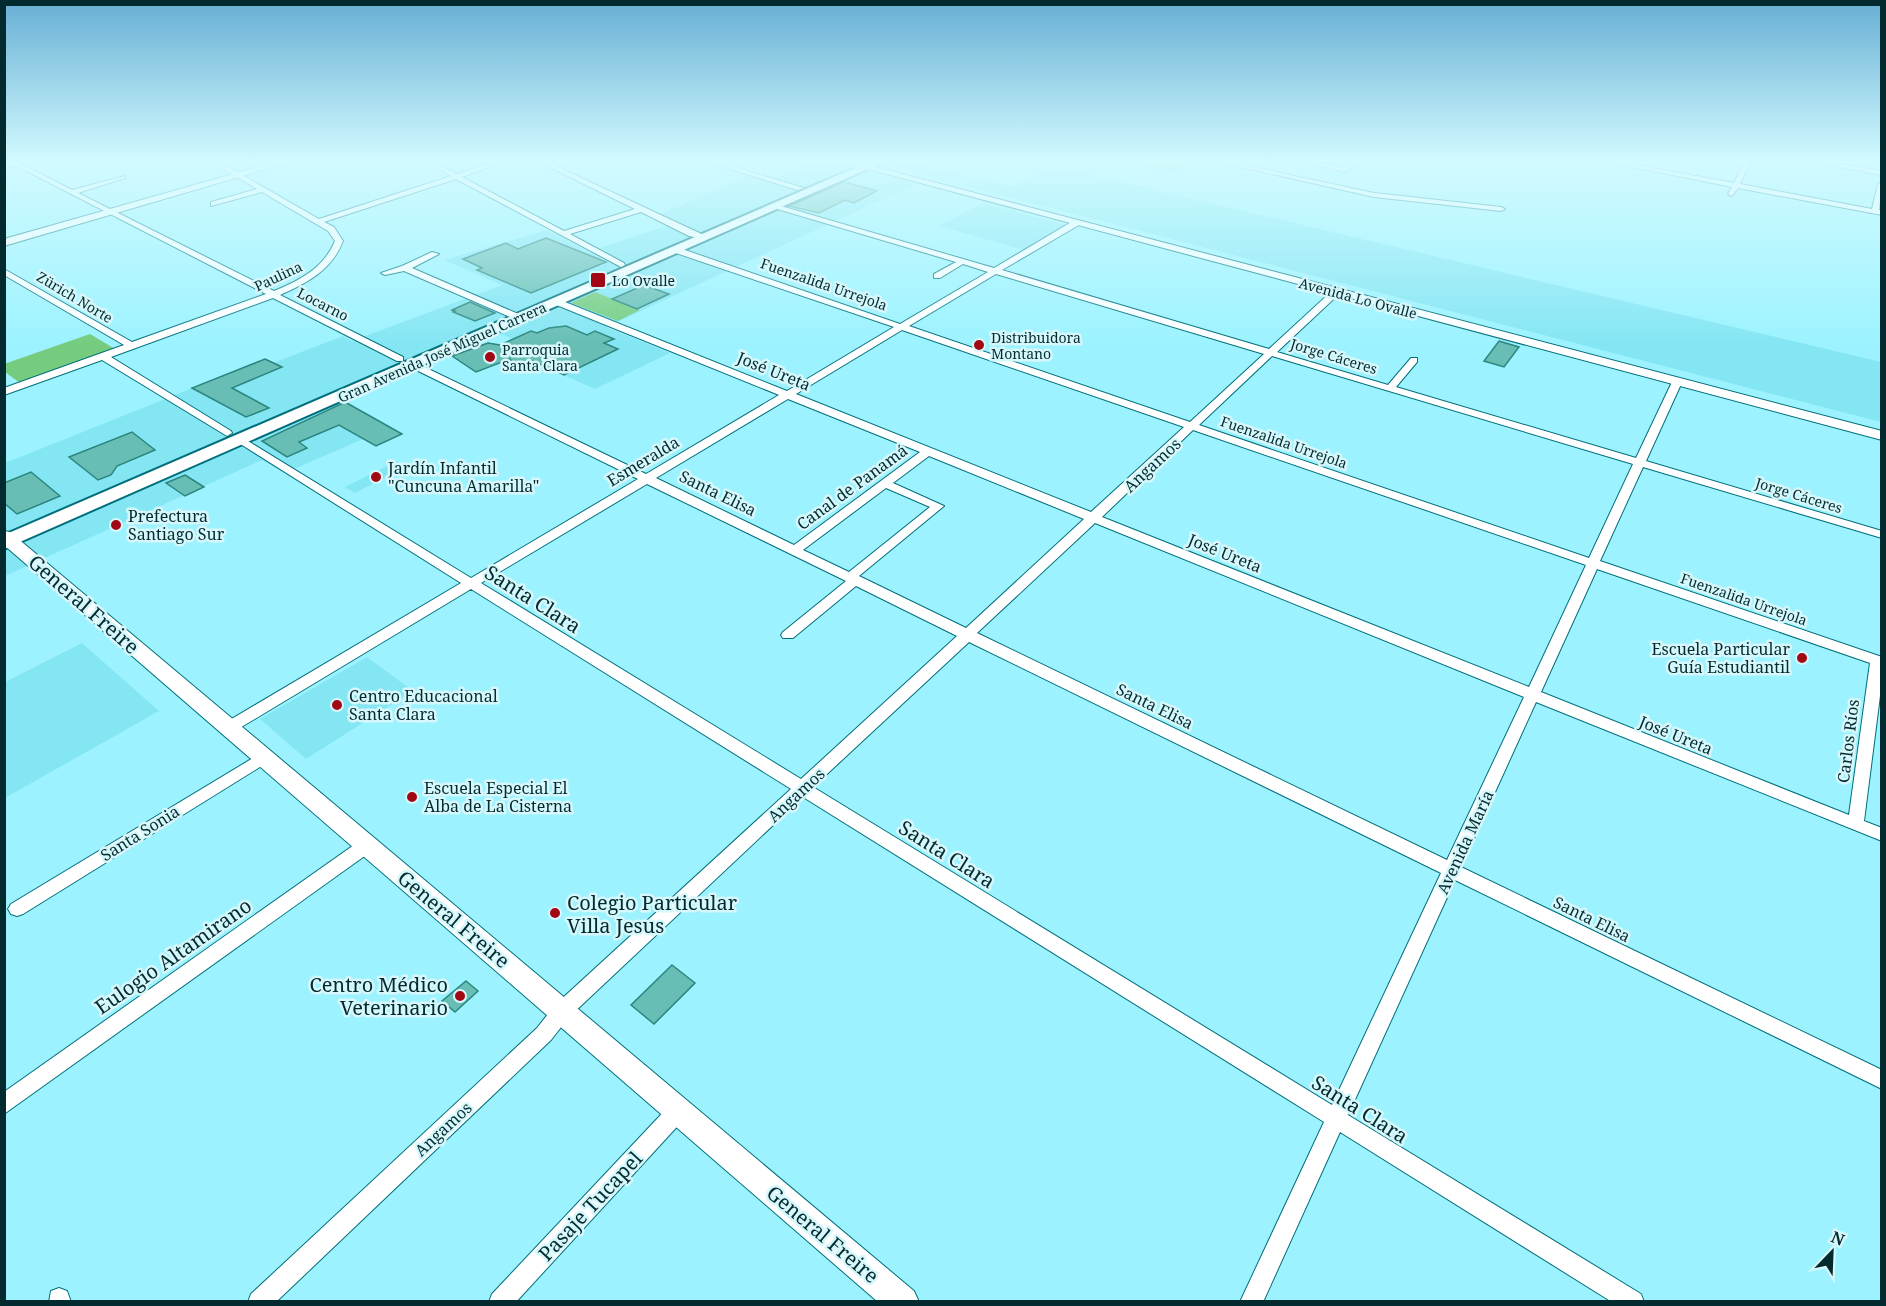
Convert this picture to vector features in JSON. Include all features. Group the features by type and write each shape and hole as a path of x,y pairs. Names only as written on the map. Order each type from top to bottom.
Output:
{"main road":[{"name":"Gran Avenida José Miguel Carrera","path":"6,537 514,315 621,265 731,222"},
{"name":"Gran Avenida José Miguel Carrera","path":"514,315 556,302 676,249 698,236"},
{"name":"Gran Avenida José Miguel Carrera","path":"233,437 400,363"}],"street":[{"path":"4,243 77,222"},
{"name":"Locarno","path":"131,222 275,294 400,363"},
{"name":"Paulina","path":"4,392 275,294 308,277 335,252 338,235 321,222"},
{"path":"540,222 621,265"},
{"path":"562,234 602,222"},
{"path":"667,222 698,236"},
{"name":"Jorge Cáceres","path":"840,222 996,271 1881,535"},
{"name":"Avenida Lo Ovalle","path":"1069,222 1879,434"},
{"name":"Esmeralda","path":"228,728 786,394 1076,224"},
{"name":"Fuenzalida Urrejola","path":"676,249 1879,662"},
{"path":"385,273 405,268 435,254"},
{"path":"937,276 963,261"},
{"path":"405,268 514,315"},
{"name":"Zürich Norte","path":"4,271 132,346"},
{"name":"Angamos","path":"259,1302 544,1034 562,1011 1336,292"},
{"name":"José Ureta","path":"556,302 1096,517 1533,696 1881,835"},
{"name":"Santa Clara","path":"103,356 1633,1302"},
{"path":"1390,388 1414,360"},
{"name":"Santa Elisa","path":"400,363 647,478 1881,1080"},
{"path":"4,378 17,387"},
{"name":"Avenida María","path":"1251,1302 1677,382"},
{"name":"Canal de Panamá","path":"795,550 929,451"},
{"path":"788,634 938,506 885,483"},
{"name":"General Freire","path":"6,537 903,1302"},
{"name":"Carlos Ríos","path":"1856,825 1879,662"},
{"name":"Santa Sonia","path":"17,909 263,758"},
{"name":"Eulogio Altamirano","path":"4,1104 368,845"},
{"name":"Pasaje Tucapel","path":"505,1300 678,1111"}],"shaded area":[{"path":"672,222 834,222 606,327 670,353 595,389 543,366 556,358 502,334 345,402 402,434 376,446 363,439 285,473 262,460 5,576 5,463 265,359 273,363 343,336 352,341 502,285 444,260 547,230 589,252 674,223"},
{"path":"947,222 1054,222 1066,225 1024,250 939,226"},
{"path":"1105,222 1290,222 1881,362 1881,422"},
{"name":"Jardín Infantil \"Cuncuna Amarilla\"","path":"397,461 406,467 355,493 345,487"},
{"path":"82,643 159,711 5,798 5,682"},
{"name":"Centro Educacional Santa Clara","path":"367,657 413,691 306,759 260,719"}],"green space":[{"path":"595,292 640,310 618,321 571,303"},
{"path":"90,334 115,349 20,383 5,372 4,364"}],"building":[{"path":"546,238 606,262 531,293 477,270 482,268 463,259 506,243 518,249"},
{"path":"644,285 669,294 637,309 612,299"},
{"path":"470,302 495,313 475,321 453,312 455,311 452,310"},
{"path":"566,326 587,335 595,331 614,339 604,343 618,349 564,375 533,361 513,365 510,359 476,372 452,356 488,343 500,345 531,331 537,333 549,328"},
{"path":"1499,341 1519,347 1504,367 1484,361"},
{"path":"265,359 282,367 232,388 269,408 246,417 192,388"},
{"path":"345,402 402,434 376,446 339,425 299,442 307,448 287,457 262,441"},
{"path":"132,432 155,450 117,466 111,475 98,480 69,457"},
{"path":"31,472 60,496 17,514 4,503 4,483"},
{"path":"185,475 204,487 185,496 166,483"},
{"path":"672,965 695,983 654,1024 631,1005"},
{"name":"Centro Médico Veterinario","path":"466,981 478,991 455,1012 442,1001"}],"place":[{"name":"Lo Ovalle","path":"598,280"},
{"name":"Distribuidora Montano","path":"979,345"},
{"name":"Parroquia Santa Clara","path":"490,357"},
{"name":"Jardín Infantil \"Cuncuna Amarilla\"","path":"376,477"},
{"name":"Prefectura Santiago Sur","path":"116,525"},
{"name":"Escuela Particular Guía Estudiantil","path":"1802,658"},
{"name":"Centro Educacional Santa Clara","path":"337,705"},
{"name":"Escuela Especial El Alba de La Cisterna","path":"412,797"},
{"name":"Colegio Particular Villa Jesus","path":"555,913"},
{"name":"Centro Médico Veterinario","path":"460,996"}]}
